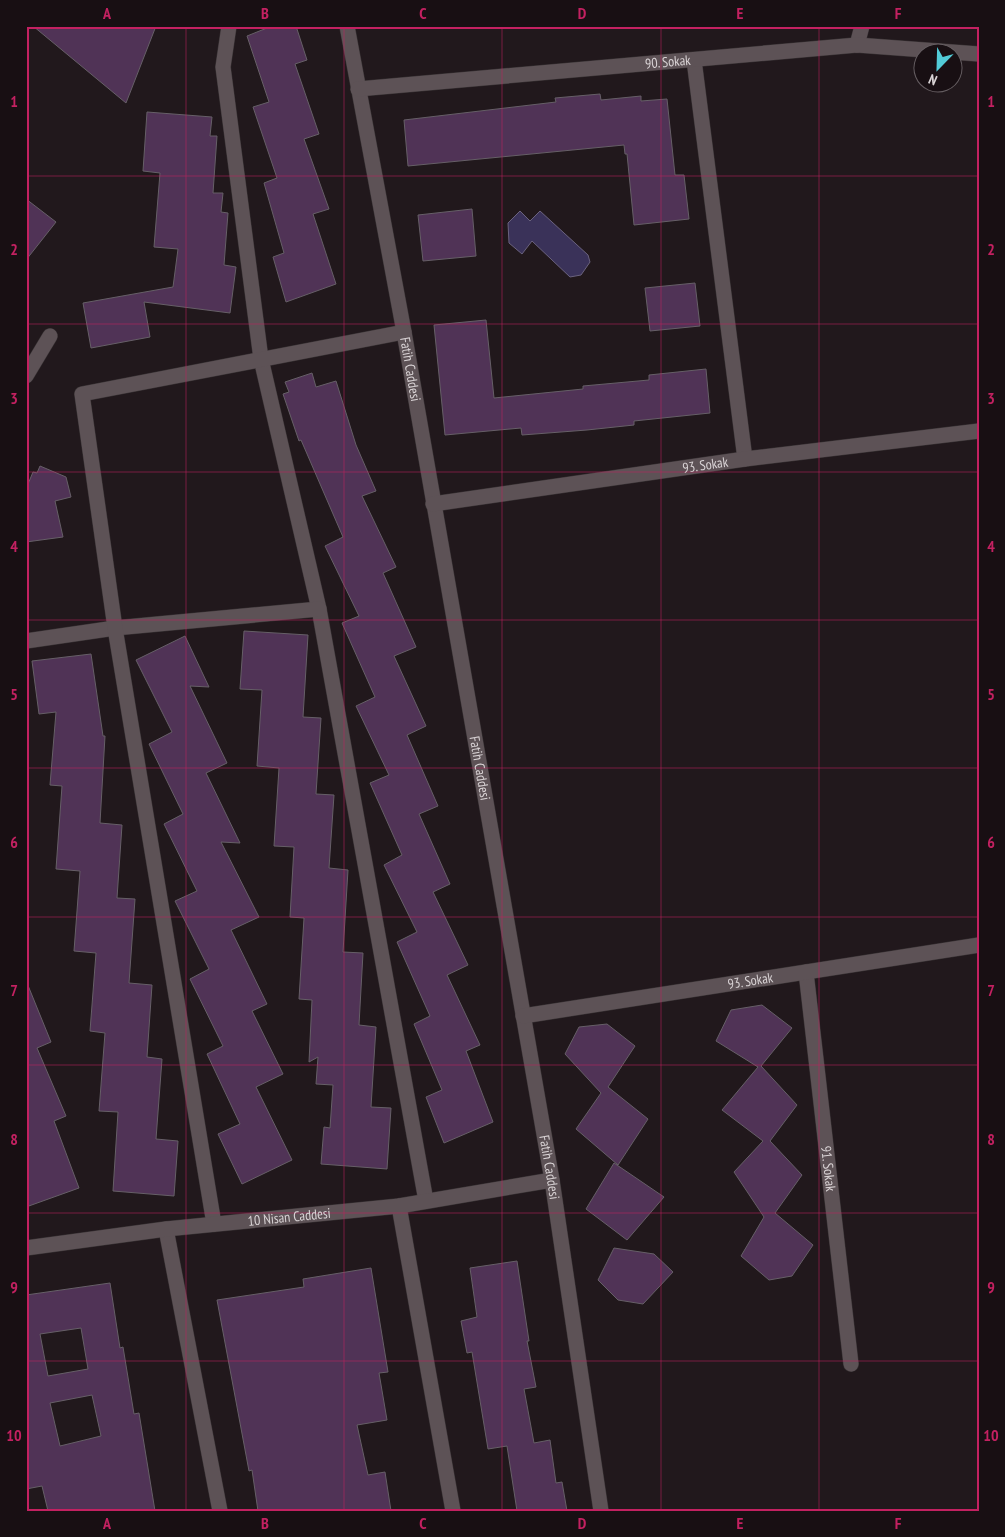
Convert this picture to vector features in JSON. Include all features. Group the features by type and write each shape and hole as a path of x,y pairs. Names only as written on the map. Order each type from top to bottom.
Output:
{"street":[{"path":"230,26 223,67 261,359 319,609 426,1201"},
{"name":"Fatih Caddesi","path":"347,26 404,332 552,1180 601,1511"},
{"path":"857,45 862,26"},
{"name":"90. Sokak","path":"358,89 857,45 979,54"},
{"path":"694,60 745,459"},
{"path":"214,1224 115,628 82,394 404,332"},
{"path":"26,376 50,336"},
{"name":"93. Sokak","path":"433,504 745,459 979,431"},
{"path":"26,641 115,628 319,609"},
{"name":"93. Sokak","path":"523,1016 979,945"},
{"name":"91. Sokak","path":"806,972 851,1364"},
{"name":"10 Nisan Caddesi","path":"26,1248 166,1229 400,1206 552,1180"},
{"path":"400,1206 453,1511"},
{"path":"166,1229 220,1511"}],"shaded area":[{"path":"520,211 530,221 540,211 588,255 590,262 581,275 570,277 532,241 522,254 509,243 508,223"}],"building":[{"path":"33,26 156,26 126,103"},
{"path":"272,26 296,26 307,60 295,64 319,134 304,139 329,209 313,214 336,284 286,302 273,257 284,253 264,183 277,178 253,107 269,102 247,36"},
{"path":"600,94 601,100 641,96 641,101 667,99 675,175 684,175 689,219 634,225 627,154 625,154 624,145 408,166 404,120 556,102 555,98"},
{"path":"147,112 212,117 210,136 217,136 213,193 223,193 221,212 228,213 224,265 236,267 230,313 144,302 150,337 91,348 83,303 173,287 178,249 154,247 160,173 143,171"},
{"path":"26,199 56,222 26,260"},
{"path":"472,209 476,256 423,261 418,215"},
{"path":"695,283 700,326 650,331 645,288"},
{"path":"486,320 494,398 583,389 583,386 649,380 649,375 706,369 710,413 634,421 634,425 587,430 522,435 521,428 445,435 434,325"},
{"path":"312,373 316,387 336,381 356,445 376,491 362,496 396,567 383,573 416,647 394,656 426,726 407,735 438,806 419,814 450,884 433,892 468,965 447,975 480,1045 466,1051 493,1122 444,1143 426,1097 442,1090 414,1024 430,1016 397,942 417,932 384,865 402,855 370,783 389,775 356,706 375,697 342,623 359,616 325,546 343,537 301,440 299,441 283,394 289,392 285,382"},
{"path":"40,466 66,477 71,497 55,501 63,537 26,542 26,489 33,472 37,473"},
{"path":"244,631 308,635 303,717 321,718 316,794 334,795 329,868 348,870 343,952 363,953 359,1025 376,1027 371,1107 391,1108 387,1169 321,1164 324,1127 330,1128 333,1085 316,1084 318,1057 309,1062 312,1000 299,999 304,918 290,917 294,847 274,846 279,768 257,766 262,690 240,689"},
{"path":"185,636 209,687 190,686 227,763 206,773 240,843 221,842 259,917 231,930 267,1004 252,1011 283,1074 256,1087 292,1160 242,1184 218,1134 240,1124 207,1054 223,1046 190,979 209,969 175,901 197,891 164,824 183,814 149,744 172,732 136,660"},
{"path":"91,654 103,736 105,736 100,823 122,825 117,898 135,899 129,983 152,985 147,1057 162,1059 156,1139 178,1141 174,1196 113,1191 118,1112 99,1111 105,1033 90,1031 96,953 74,951 80,871 56,869 62,786 50,785 56,712 39,714 32,661"},
{"path":"27,983 51,1042 37,1048 66,1116 54,1121 79,1188 26,1207"},
{"path":"762,1005 792,1028 761,1066 797,1105 770,1141 802,1175 775,1213 813,1245 792,1276 769,1280 741,1256 764,1217 734,1172 763,1141 722,1110 758,1067 716,1041 731,1010"},
{"path":"607,1024 635,1046 608,1087 648,1119 618,1165 576,1129 601,1093 565,1054 579,1027"},
{"path":"614,1163 664,1197 627,1240 586,1209"},
{"path":"614,1248 654,1254 673,1272 643,1304 618,1300 598,1280"},
{"path":"517,1261 529,1341 527,1341 536,1387 524,1389 534,1443 550,1440 556,1483 562,1482 567,1511 517,1511 507,1446 488,1449 472,1352 467,1353 461,1321 477,1317 470,1268"},
{"path":"371,1268 388,1372 379,1373 387,1420 357,1425 368,1475 385,1472 391,1511 258,1511 252,1470 249,1471 217,1300 304,1287 303,1279"},
{"path":"110,1283 120,1348 123,1347 134,1414 139,1413 155,1511 48,1511 42,1486 26,1489 26,1295","holes":["81,1328 88,1369 48,1376 40,1334","92,1395 101,1436 60,1446 50,1403"]}]}
